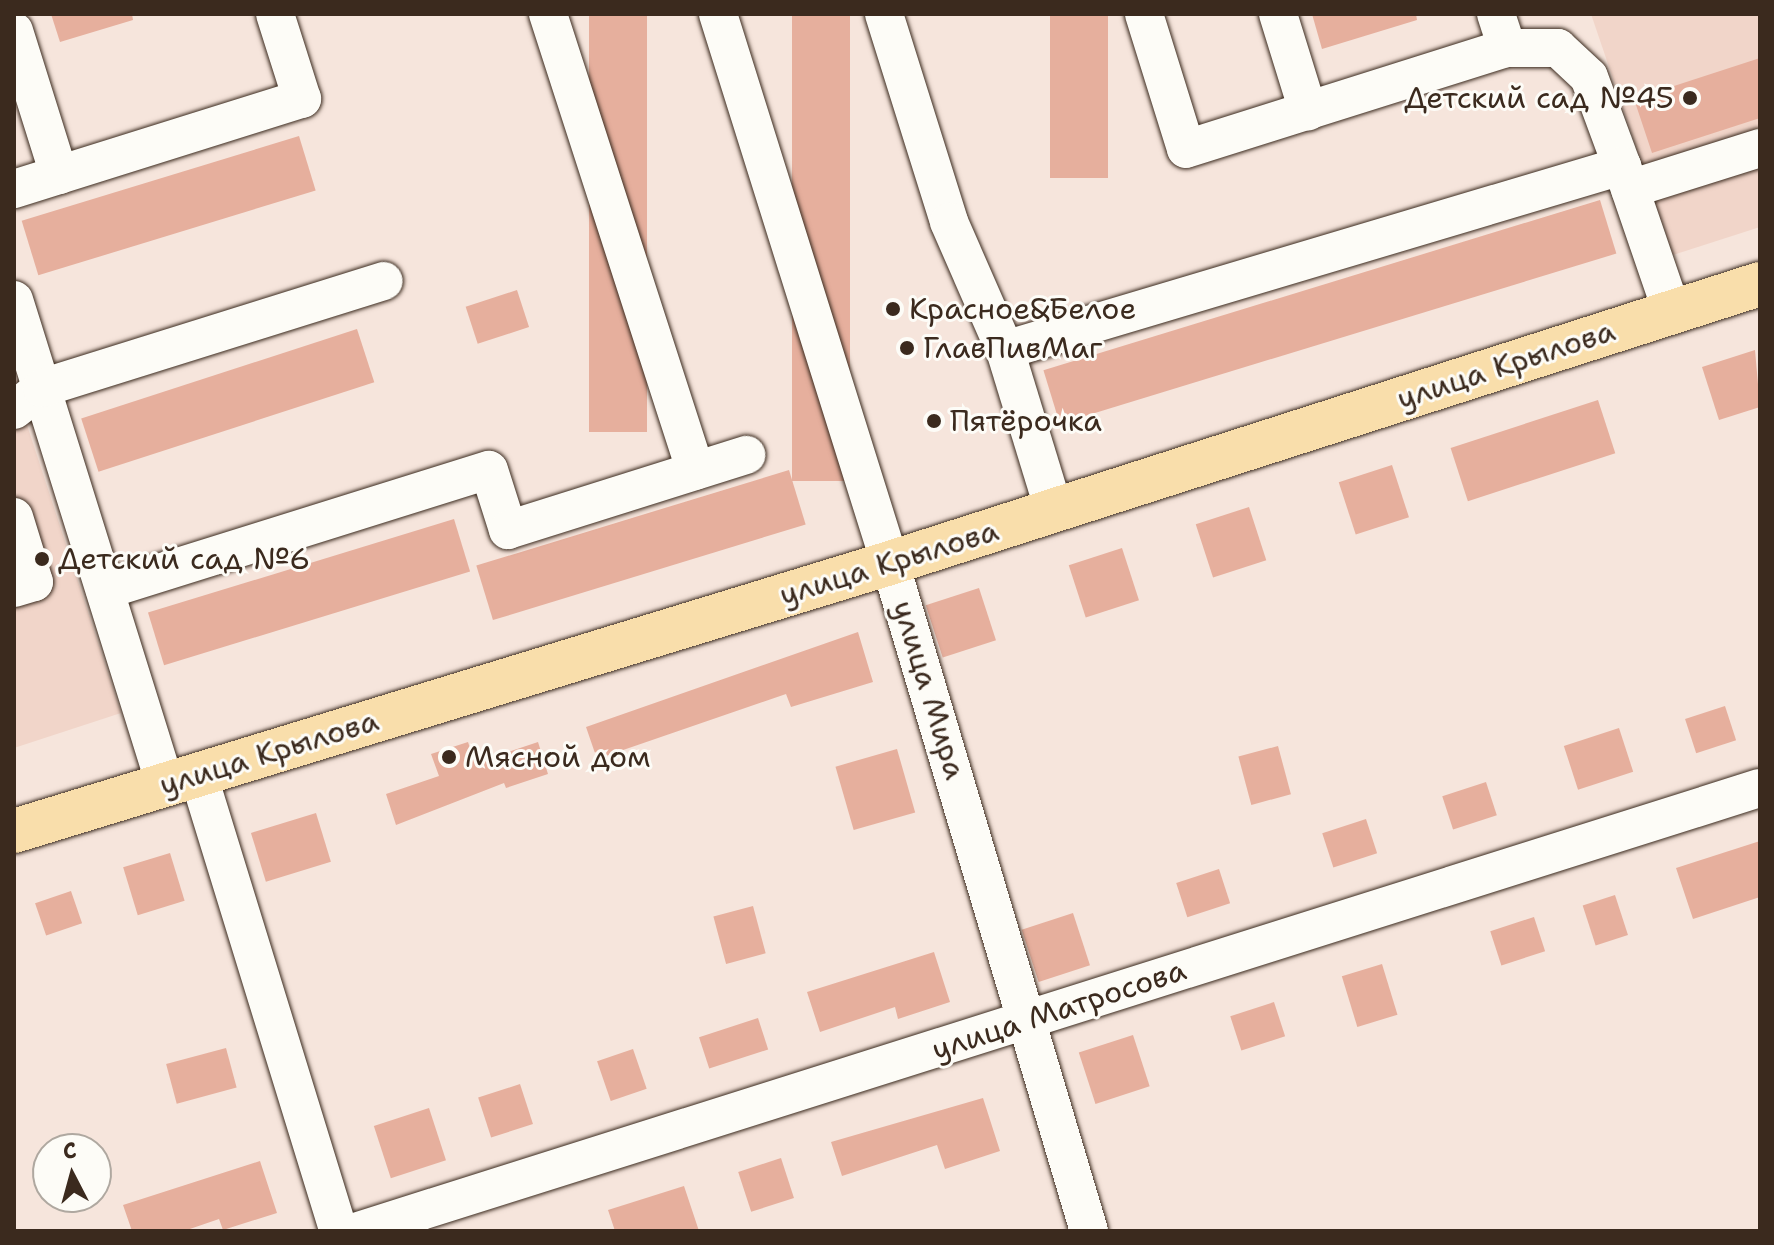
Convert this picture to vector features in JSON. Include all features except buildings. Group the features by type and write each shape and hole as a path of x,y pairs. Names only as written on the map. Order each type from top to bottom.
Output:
{"main road":[{"name":"улица Крылова","path":"14,831 890,563 1760,284"}],"street":[{"path":"14,189 302,99 275,14"},
{"path":"548,14 696,471"},
{"name":"улица Мира","path":"718,14 890,563 1029,1020 1089,1231"},
{"path":"884,14 949,222 1005,350 1054,510"},
{"path":"1144,14 1186,149 1308,111 1502,31 1558,48 1589,77 1672,312"},
{"path":"1278,14 1308,111"},
{"path":"14,31 59,175"},
{"path":"1005,350 1626,178 1760,148"},
{"path":"28,399 384,281"},
{"path":"14,300 28,399 182,779 339,1231"},
{"path":"105,590 489,470 508,530 746,455"},
{"path":"14,517 34,582 14,588"},
{"name":"улица Матросова","path":"358,1231 1760,788"}],"shaded area":[{"name":"Детский сад №45","path":"1591,14 1760,14 1760,227 1673,255"},
{"name":"Детский сад №6","path":"14,385 121,713 14,748"}],"place":[{"name":"Детский сад №45","path":"1690,98"},
{"name":"Красное&Белое","path":"893,309"},
{"name":"ГлавПивМаг","path":"907,348"},
{"name":"Пятёрочка","path":"934,421"},
{"name":"Детский сад №6","path":"42,559"},
{"name":"Мясной дом","path":"449,757"}]}
